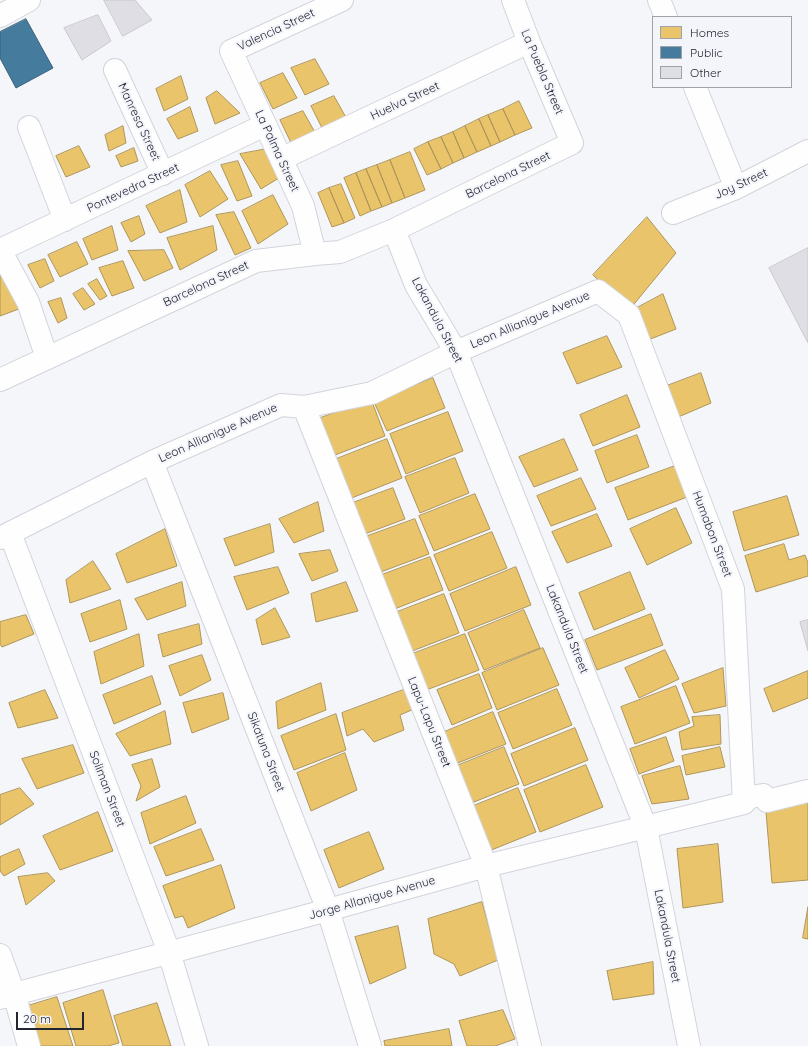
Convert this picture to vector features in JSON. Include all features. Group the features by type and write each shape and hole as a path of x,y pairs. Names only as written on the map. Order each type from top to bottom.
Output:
{"street":[{"path":"0,16 29,0"},
{"name":"Valencia Street","path":"231,51 342,0"},
{"name":"La Puebla Street","path":"513,0 529,42 572,143"},
{"path":"659,0 666,16"},
{"name":"Huelva Street","path":"281,159 529,42"},
{"name":"La Palma Street","path":"231,51 303,206 315,254"},
{"name":"Manresa Street","path":"115,70 163,174"},
{"path":"695,88 736,188"},
{"name":"Pontevedra Street","path":"0,250 265,125"},
{"path":"29,127 65,220"},
{"name":"Barcelona Street","path":"0,380 256,261 340,252 394,230 572,143"},
{"name":"Joy Street","path":"673,213 736,188 808,151"},
{"name":"Lakandula Street","path":"394,230 416,285 456,352 646,828 689,1046"},
{"path":"0,250 28,302 47,358"},
{"name":"Leon Allianigue Avenue","path":"5,536 152,462 281,405 304,407 372,393 456,352 598,291"},
{"name":"Humabon Street","path":"598,291 629,315 734,589 757,802"},
{"name":"Lapu-Lapu Street","path":"304,407 486,866 530,1046"},
{"name":"Sikatuna Street","path":"152,462 328,910 370,1046"},
{"name":"Soliman Street","path":"5,536 169,952 197,1046"},
{"name":"Jorge Allanigue Avenue","path":"7,996 486,866 808,790"},
{"path":"0,955 7,996 29,1046"}],"building: Homes":[{"path":"315,59 329,84 305,95 291,68"},
{"path":"283,73 297,98 273,109 260,83"},
{"path":"181,76 188,99 164,111 156,89"},
{"path":"217,91 240,113 215,124 206,98"},
{"path":"334,96 348,121 324,132 311,106"},
{"path":"519,101 532,128 515,135 503,109"},
{"path":"190,107 198,131 178,139 167,119"},
{"path":"503,109 515,135 500,142 488,115"},
{"path":"303,111 317,136 293,147 280,120"},
{"path":"488,115 500,142 491,146 479,119"},
{"path":"479,119 491,146 477,152 465,126"},
{"path":"123,126 126,143 109,151 105,135"},
{"path":"465,126 477,152 464,158 453,132"},
{"path":"453,132 464,158 453,163 441,137"},
{"path":"441,137 453,163 441,169 428,142"},
{"path":"428,142 441,169 427,175 414,149"},
{"path":"79,146 90,167 66,177 56,156"},
{"path":"134,148 138,161 121,167 116,156"},
{"path":"267,149 279,178 261,189 240,154"},
{"path":"410,152 425,190 405,198 390,160"},
{"path":"390,160 405,198 392,203 377,165"},
{"path":"238,161 252,196 237,201 221,165"},
{"path":"377,165 392,203 382,207 366,169"},
{"path":"366,169 382,207 371,211 356,173"},
{"path":"210,171 228,199 200,217 185,185"},
{"path":"356,173 371,211 360,216 344,178"},
{"path":"341,184 355,218 344,223 329,188"},
{"path":"329,188 344,223 332,227 318,193"},
{"path":"180,190 187,222 160,233 146,206"},
{"path":"273,195 288,224 258,244 242,211"},
{"path":"234,212 251,248 235,255 216,215"},
{"path":"139,216 145,234 131,242 121,223"},
{"path":"647,217 676,253 630,309 593,275"},
{"path":"112,226 118,250 92,260 83,239"},
{"path":"213,226 217,250 180,270 167,238"},
{"path":"77,242 88,264 60,277 48,255"},
{"path":"164,250 173,268 144,281 128,251"},
{"path":"45,259 54,281 40,288 28,265"},
{"path":"123,261 134,288 112,296 99,268"},
{"path":"7,272 24,307 0,316 0,275"},
{"path":"97,279 107,296 100,300 88,284"},
{"path":"83,288 95,304 84,310 73,294"},
{"path":"663,294 676,329 648,340 635,309"},
{"path":"61,298 67,318 58,323 48,302"},
{"path":"607,336 622,367 577,384 563,353"},
{"path":"701,373 711,403 676,418 664,387"},
{"path":"433,378 445,408 387,431 374,402"},
{"path":"627,395 640,427 593,446 580,415"},
{"path":"371,399 385,436 327,458 313,421"},
{"path":"448,412 463,451 406,474 390,434"},
{"path":"637,435 649,467 607,483 595,451"},
{"path":"387,439 402,478 349,499 334,460"},
{"path":"564,439 578,470 534,487 519,457"},
{"path":"455,458 469,493 420,513 405,477"},
{"path":"675,466 687,497 628,520 615,488"},
{"path":"581,478 596,509 551,526 537,496"},
{"path":"393,488 405,519 362,535 350,504"},
{"path":"475,494 490,529 434,551 419,516"},
{"path":"787,496 799,535 744,551 733,512"},
{"path":"318,502 324,531 294,543 279,519"},
{"path":"676,508 692,543 647,565 630,529"},
{"path":"597,514 612,546 567,563 552,532"},
{"path":"415,519 429,554 378,573 365,537"},
{"path":"270,524 274,552 235,566 224,539"},
{"path":"165,529 177,566 127,583 116,554"},
{"path":"492,532 507,568 449,591 434,555"},
{"path":"784,544 789,560 805,555 808,563 808,576 756,592 745,556"},
{"path":"330,550 338,571 312,581 299,554"},
{"path":"430,557 443,590 392,610 379,576"},
{"path":"93,561 111,589 70,603 66,580"},
{"path":"278,567 289,593 247,610 234,577"},
{"path":"516,567 531,605 465,631 450,594"},
{"path":"630,572 645,609 594,630 579,593"},
{"path":"182,582 186,606 147,620 135,599"},
{"path":"346,582 358,611 316,622 311,594"},
{"path":"444,594 459,633 407,653 392,614"},
{"path":"120,600 127,629 90,642 81,614"},
{"path":"275,608 290,637 262,645 256,620"},
{"path":"524,610 540,648 484,670 468,633"},
{"path":"651,614 663,645 597,670 585,640"},
{"path":"26,615 34,634 2,647 0,644 0,622"},
{"path":"199,624 202,644 163,657 158,635"},
{"path":"139,634 144,666 101,684 94,652"},
{"path":"465,634 479,670 421,692 407,656"},
{"path":"543,648 559,685 497,710 482,673"},
{"path":"665,650 679,679 639,698 625,668"},
{"path":"202,655 211,680 180,696 169,666"},
{"path":"723,668 726,706 694,713 682,684"},
{"path":"808,671 808,698 773,712 764,689"},
{"path":"479,674 492,708 452,725 437,690"},
{"path":"152,676 161,704 114,724 103,695"},
{"path":"321,683 326,710 278,729 276,702"},
{"path":"676,686 690,723 635,744 621,707"},
{"path":"406,689 414,709 400,715 404,730 374,742 363,729 347,736 342,713"},
{"path":"557,689 572,725 513,749 498,713"},
{"path":"45,690 58,718 18,728 9,703"},
{"path":"223,693 229,719 192,733 183,703"},
{"path":"165,711 171,744 130,756 116,734"},
{"path":"493,712 506,744 450,766 437,735"},
{"path":"336,714 346,750 294,770 281,736"},
{"path":"720,715 721,744 682,750 679,732 694,726 692,717"},
{"path":"575,728 588,760 524,786 511,754"},
{"path":"666,737 674,761 639,774 630,749"},
{"path":"73,745 84,773 37,789 22,759"},
{"path":"504,747 519,784 469,804 454,767"},
{"path":"720,747 725,767 686,775 682,756"},
{"path":"345,753 357,790 311,811 297,773"},
{"path":"152,759 160,787 136,801 141,786 132,765"},
{"path":"586,765 603,807 540,832 524,790"},
{"path":"680,766 689,799 652,804 642,776"},
{"path":"20,788 34,804 0,825 0,795"},
{"path":"518,788 536,832 484,853 466,809"},
{"path":"186,796 196,823 150,844 141,813"},
{"path":"808,803 808,880 772,883 766,812"},
{"path":"98,812 113,851 60,870 43,836"},
{"path":"201,829 214,860 166,876 154,847"},
{"path":"369,832 384,869 339,888 324,850"},
{"path":"718,844 723,902 683,908 677,849"},
{"path":"19,849 25,864 4,876 0,871 0,857"},
{"path":"221,865 235,908 188,928 183,916 175,918 163,886"},
{"path":"48,873 55,881 26,905 18,877"},
{"path":"482,902 498,960 460,976 454,964 434,954 428,919"},
{"path":"808,907 808,939 803,938"},
{"path":"398,926 406,968 370,984 355,937"},
{"path":"653,962 654,994 613,1000 607,971"},
{"path":"103,990 119,1043 108,1046 76,1046 63,1003"},
{"path":"57,997 73,1046 33,1046 21,1008"},
{"path":"157,1003 171,1046 123,1046 114,1016"},
{"path":"503,1010 515,1039 495,1046 467,1046 459,1021"},
{"path":"449,1029 452,1046 385,1046 384,1041"}],"building: Public":[{"path":"26,19 53,68 16,88 0,58 0,32"}],"building: Other":[{"path":"104,0 135,0 152,20 123,36"},
{"path":"98,15 111,41 82,60 64,28"},
{"path":"808,248 808,343 769,268"},
{"path":"808,620 808,651 800,622"}]}
